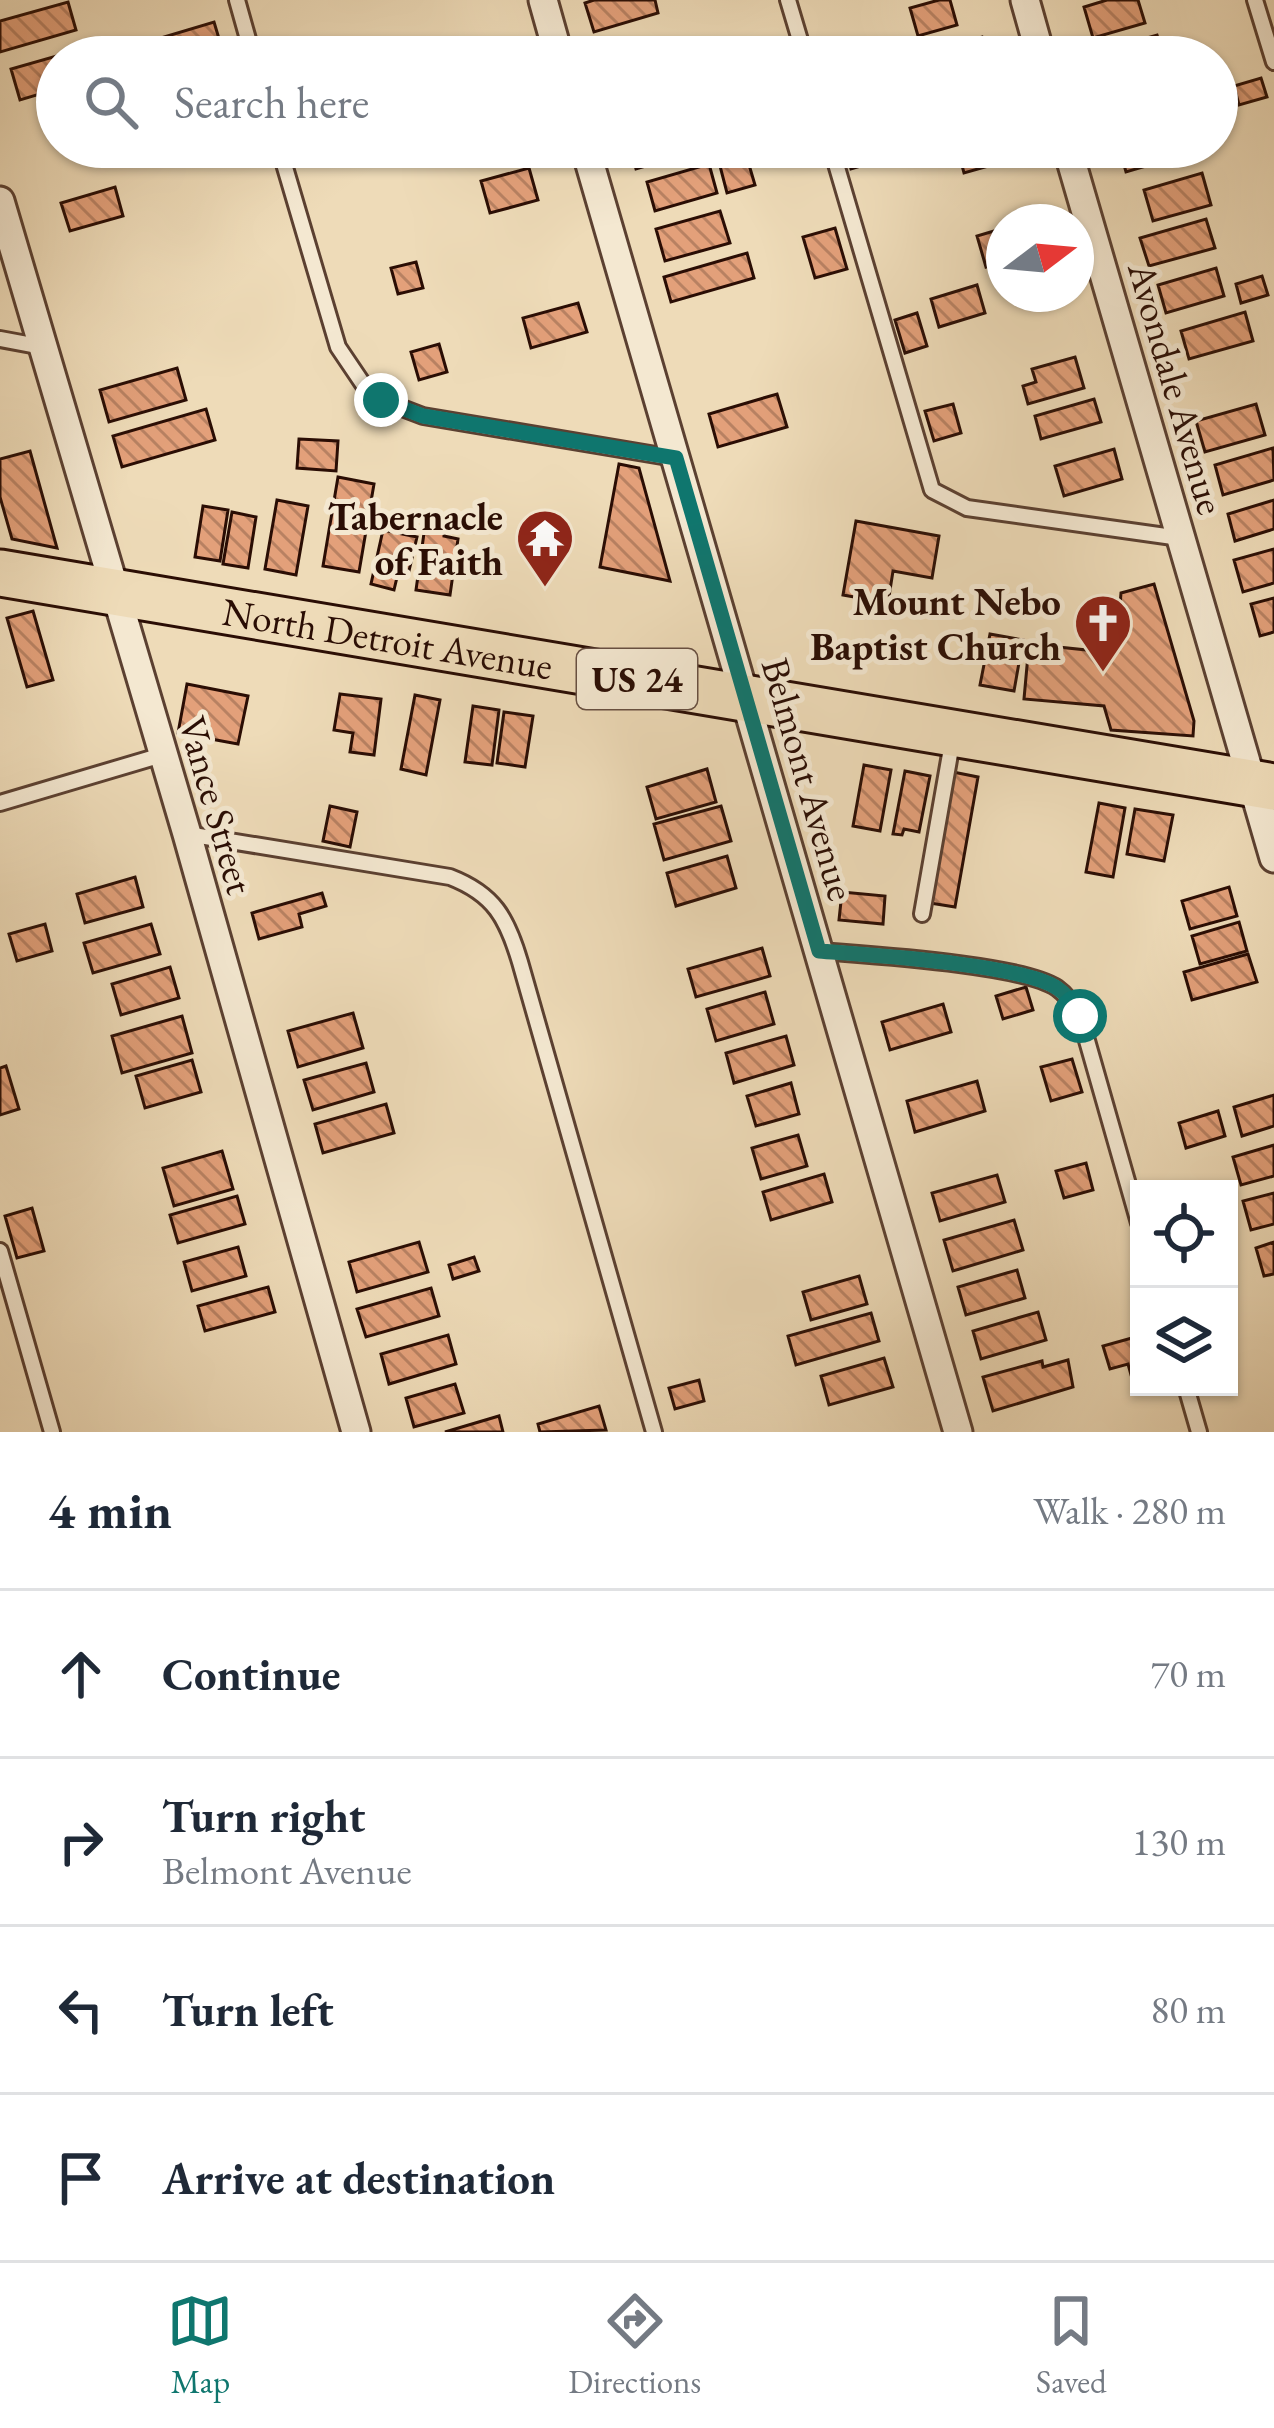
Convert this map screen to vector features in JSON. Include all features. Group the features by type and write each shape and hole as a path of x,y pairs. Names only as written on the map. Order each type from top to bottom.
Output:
{"main road":[{"name":"North Detroit Avenue","path":"0,573 1262,784"}],"street":[{"path":"543,0 554,36"},
{"path":"1025,0 1035,36"},
{"name":"Belmont Avenue","path":"592,168 958,1432"},
{"name":"Avondale Avenue","path":"1073,168 1180,538 1262,784 1274,858"},
{"name":"Vance Street","path":"0,201 356,1432"}],"lane":[{"path":"237,0 247,36"},
{"path":"788,0 799,36"},
{"path":"1255,0 1274,62"},
{"path":"285,168 338,346 365,387 381,400 423,416 676,458"},
{"path":"837,168 932,490 967,508 1180,538"},
{"path":"0,339 43,347"},
{"path":"922,914 954,732"},
{"path":"0,803 163,755"},
{"path":"187,835 450,877 478,888 495,907 511,931 654,1432"},
{"path":"819,951 913,959 1035,978 1055,986 1080,1016 1130,1191"},
{"path":"0,1251 52,1432"},
{"path":"1189,1396 1199,1432"}],"building":[{"path":"655,0 658,13 594,32 585,3"},
{"path":"950,0 957,25 918,36 910,8"},
{"path":"1107,0 1138,0 1145,23 1092,36 1084,7"},
{"path":"68,2 76,30 36,36 36,42 0,52 0,21"},
{"path":"214,22 218,36 167,36"},
{"path":"36,62 36,95 20,100 11,69"},
{"path":"1261,78 1267,97 1239,105 1238,85"},
{"path":"529,168 538,200 490,213 481,181"},
{"path":"710,168 717,193 655,211 647,182"},
{"path":"721,168 750,168 755,185 727,193"},
{"path":"1202,173 1211,205 1153,221 1144,190"},
{"path":"115,187 123,216 70,231 61,203"},
{"path":"720,211 730,243 665,261 656,229"},
{"path":"1206,219 1215,248 1149,266 1140,238"},
{"path":"835,228 847,269 815,278 803,237"},
{"path":"986,233 986,267 977,236"},
{"path":"747,253 754,278 671,302 664,277"},
{"path":"416,262 423,288 398,294 391,268"},
{"path":"1216,268 1224,296 1166,313 1158,285"},
{"path":"1262,276 1268,295 1241,303 1236,284"},
{"path":"977,285 985,313 939,327 931,299"},
{"path":"578,303 587,332 531,348 523,318"},
{"path":"1245,312 1253,341 1189,359 1181,331"},
{"path":"917,313 927,346 905,353 895,320"},
{"path":"439,344 447,372 419,380 411,352"},
{"path":"1075,357 1084,388 1028,404 1023,386 1036,382 1032,369"},
{"path":"177,368 186,400 109,422 100,390"},
{"path":"777,394 787,427 718,447 709,414"},
{"path":"1094,399 1101,422 1041,439 1035,416"},
{"path":"953,404 961,433 934,441 925,411"},
{"path":"1256,404 1265,435 1205,452 1196,421"},
{"path":"206,409 215,440 122,467 113,436"},
{"path":"299,439 338,441 336,471 297,468"},
{"path":"1273,448 1274,480 1223,495 1215,465"},
{"path":"1114,449 1122,479 1064,496 1055,466"},
{"path":"30,451 57,548 12,539 0,497 0,459"},
{"path":"619,464 639,468 670,581 600,567"},
{"path":"338,477 374,484 359,572 323,566"},
{"path":"277,500 308,506 296,575 265,569"},
{"path":"1274,500 1274,529 1235,541 1228,514"},
{"path":"203,506 228,510 220,561 195,557"},
{"path":"232,512 256,517 248,568 223,564"},
{"path":"426,519 445,522 444,536 458,539 450,595 416,590"},
{"path":"856,521 939,536 932,578 893,571 888,603 843,595"},
{"path":"383,530 417,537 408,575 398,573 394,590 371,584"},
{"path":"1274,549 1274,583 1243,592 1234,560"},
{"name":"Mount Nebo Baptist Church","path":"1154,584 1194,721 1193,736 1111,730 1104,706 1024,699 1029,644 1087,650 1087,639 1117,642 1121,593"},
{"path":"1274,598 1274,632 1260,636 1251,604"},
{"path":"33,611 53,680 27,687 7,618"},
{"path":"990,634 1023,640 1014,691 980,685"},
{"path":"187,684 248,696 238,744 178,733"},
{"path":"340,694 381,699 374,755 350,752 353,733 334,730"},
{"path":"415,695 440,700 426,775 401,769"},
{"path":"473,706 499,710 492,765 465,762"},
{"path":"504,712 533,716 525,767 497,763"},
{"path":"864,765 891,770 880,831 853,826"},
{"path":"707,769 716,802 656,819 647,787"},
{"path":"905,771 930,776 919,832 904,829 902,835 893,834"},
{"path":"953,772 978,777 955,907 930,903"},
{"path":"1099,803 1125,808 1113,877 1086,872"},
{"path":"330,806 357,812 350,847 323,841"},
{"path":"721,806 731,841 664,860 654,824"},
{"path":"1135,809 1173,815 1164,861 1127,854"},
{"path":"727,856 736,888 676,906 667,873"},
{"path":"135,877 143,907 85,923 77,894"},
{"path":"1229,887 1237,916 1190,929 1182,901"},
{"path":"842,892 885,896 883,924 839,920"},
{"path":"322,893 326,906 299,914 302,927 259,939 252,913"},
{"path":"1239,922 1247,951 1200,964 1192,936"},
{"path":"45,924 52,951 17,961 9,934"},
{"path":"151,924 160,954 93,973 84,943"},
{"path":"762,948 770,976 696,997 688,969"},
{"path":"1248,954 1257,982 1192,1000 1184,972"},
{"path":"170,967 179,998 121,1015 112,984"},
{"path":"1026,987 1033,1010 1003,1019 996,996"},
{"path":"765,992 774,1024 716,1041 707,1009"},
{"path":"943,1004 951,1032 890,1050 882,1022"},
{"path":"353,1013 363,1048 298,1067 288,1031"},
{"path":"182,1016 192,1053 122,1073 112,1036"},
{"path":"786,1036 794,1065 734,1083 726,1053"},
{"path":"1072,1059 1082,1092 1051,1101 1041,1067"},
{"path":"192,1060 201,1092 145,1108 136,1076"},
{"path":"366,1063 374,1092 313,1110 304,1080"},
{"path":"6,1066 19,1109 0,1115 0,1068"},
{"path":"977,1081 985,1111 915,1132 907,1101"},
{"path":"791,1083 799,1114 756,1126 747,1096"},
{"path":"1274,1095 1274,1126 1242,1136 1234,1107"},
{"path":"386,1104 394,1133 323,1153 315,1124"},
{"path":"1218,1111 1225,1136 1186,1148 1179,1123"},
{"path":"798,1135 807,1166 761,1179 752,1148"},
{"path":"1274,1145 1274,1176 1241,1185 1233,1157"},
{"path":"222,1151 233,1189 174,1206 163,1168"},
{"path":"1086,1163 1093,1190 1064,1198 1056,1171"},
{"path":"824,1174 832,1202 771,1220 763,1192"},
{"path":"997,1175 1005,1202 940,1221 932,1193"},
{"path":"1274,1193 1274,1224 1251,1230 1243,1201"},
{"path":"237,1196 245,1224 178,1243 170,1215"},
{"path":"32,1208 44,1251 17,1258 5,1216"},
{"path":"1014,1220 1023,1250 953,1271 944,1240"},
{"path":"419,1242 428,1272 357,1292 349,1262"},
{"path":"1274,1242 1274,1274 1264,1276 1256,1248"},
{"path":"238,1247 246,1276 192,1291 184,1262"},
{"path":"474,1257 479,1271 453,1279 449,1265"},
{"path":"1017,1270 1025,1298 966,1315 958,1287"},
{"path":"859,1276 867,1304 811,1320 803,1292"},
{"path":"268,1287 275,1312 205,1331 198,1306"},
{"path":"431,1288 439,1316 366,1337 357,1309"},
{"path":"1038,1312 1046,1340 981,1359 973,1331"},
{"path":"871,1313 879,1341 796,1365 788,1336"},
{"path":"448,1335 456,1364 389,1384 381,1354"},
{"path":"1130,1338 1130,1371 1128,1364 1110,1369 1103,1346"},
{"path":"884,1358 893,1387 829,1405 821,1376"},
{"path":"1068,1360 1073,1387 993,1411 983,1377 1042,1361 1043,1367"},
{"path":"699,1380 704,1401 675,1409 669,1388"},
{"path":"455,1384 464,1413 414,1427 406,1398"},
{"path":"599,1406 606,1430 540,1432 538,1424"},
{"path":"499,1416 503,1432 445,1432"}],"place":[{"name":"Tabernacle of Faith","path":"545,589"},
{"name":"Mount Nebo Baptist Church","path":"1103,674"}],"route":[{"path":"381,400 423,416 676,458 819,951 913,959 1035,978 1055,986 1080,1016"}]}
